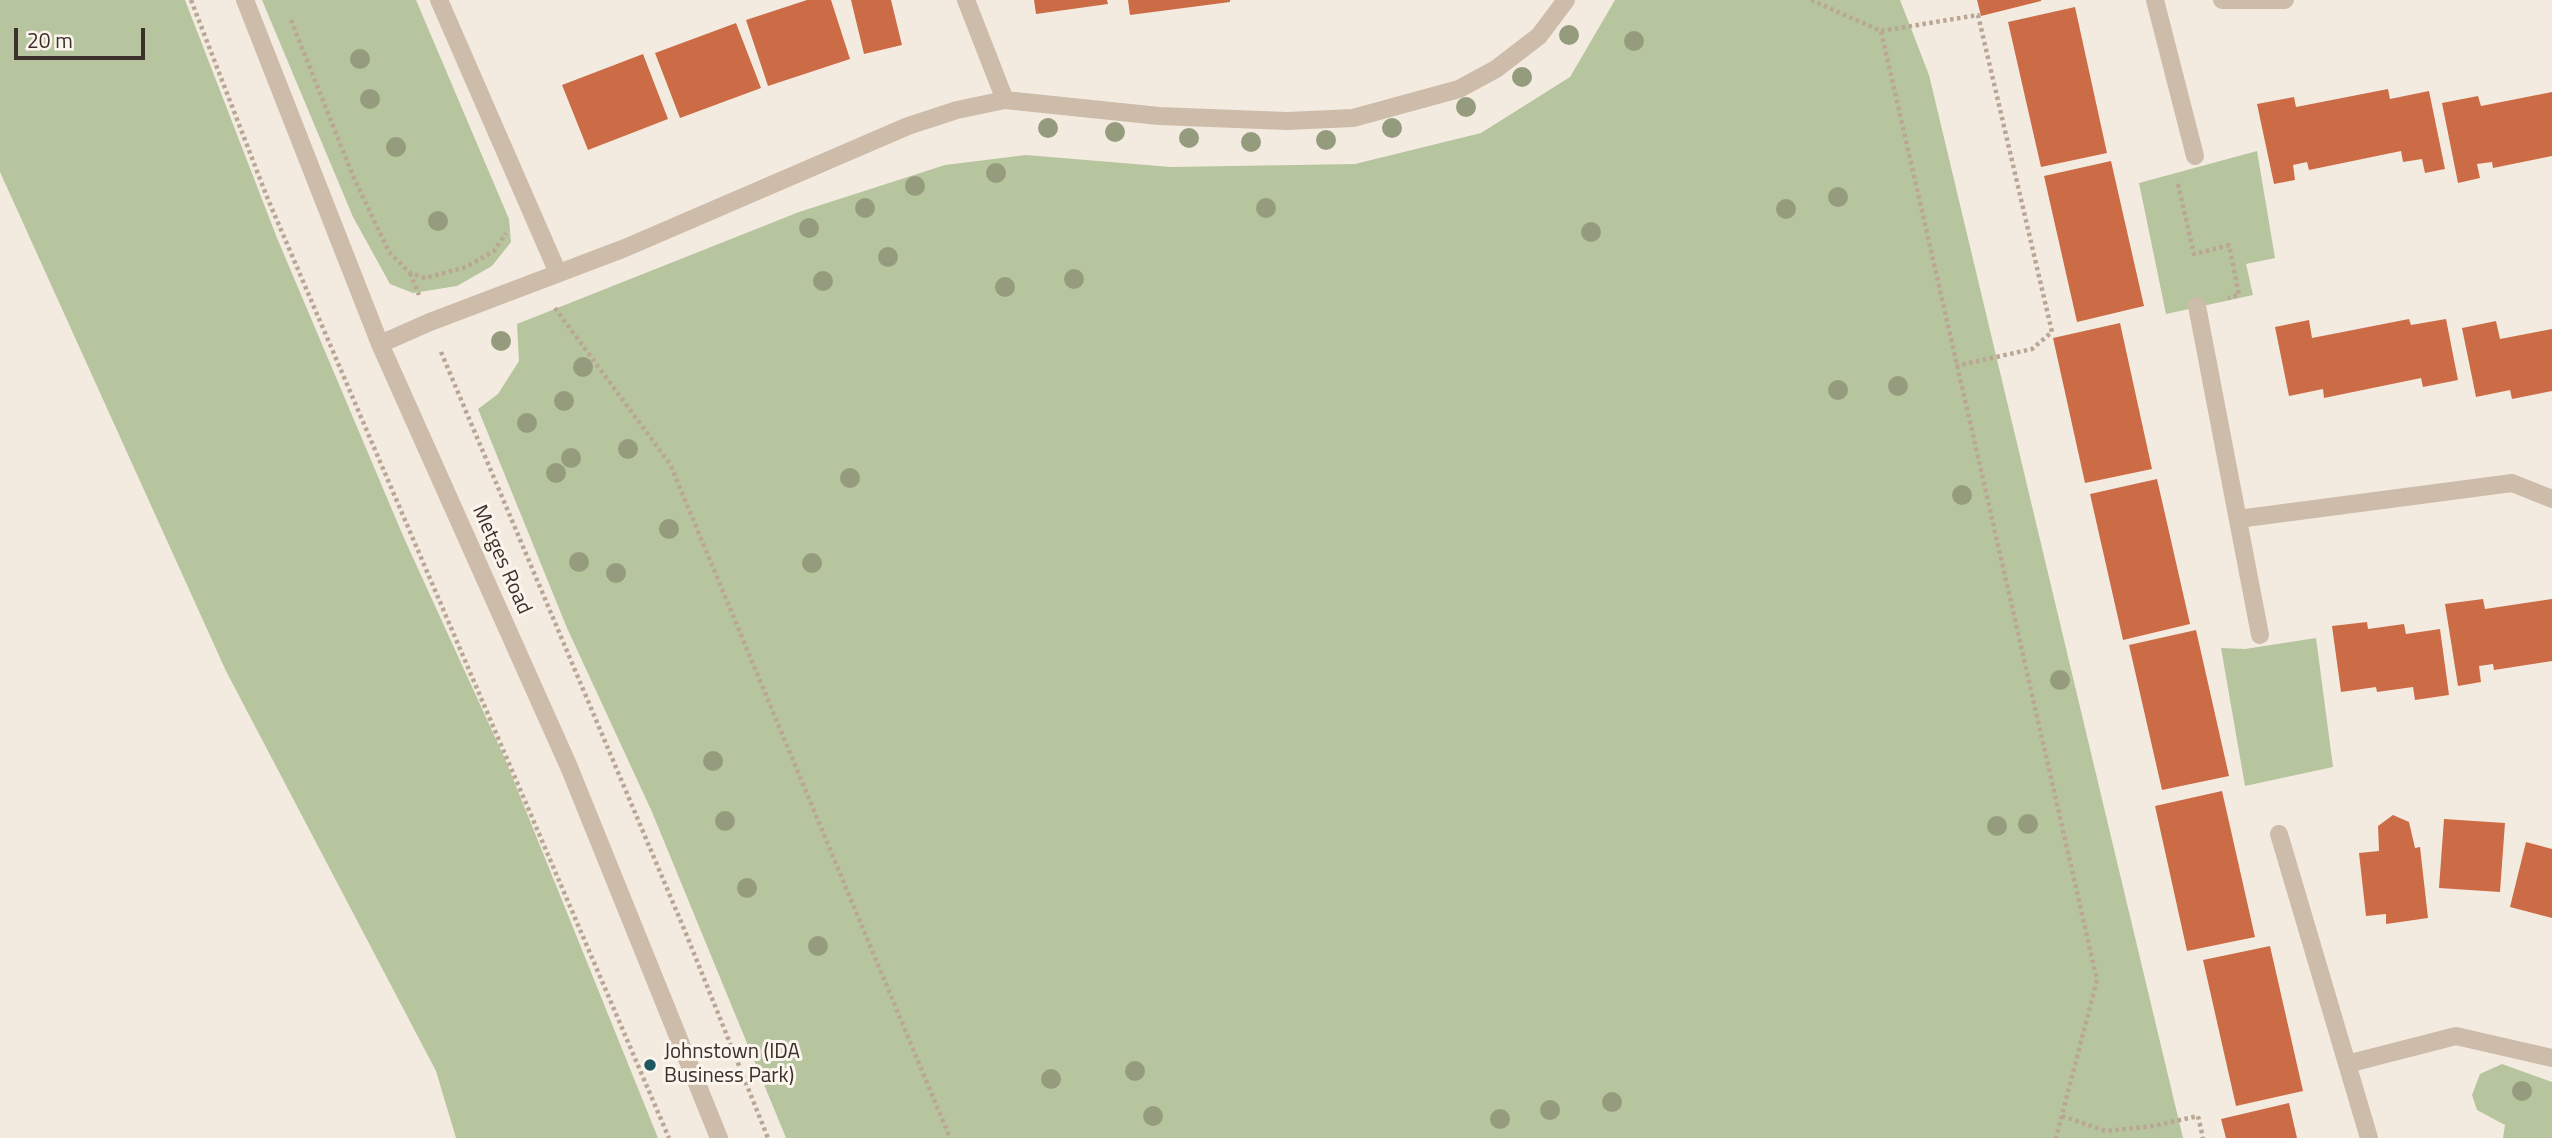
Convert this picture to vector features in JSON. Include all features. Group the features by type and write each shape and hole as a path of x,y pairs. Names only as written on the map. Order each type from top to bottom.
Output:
{"street":[{"name":"Metges Road","path":"245,0 380,344 569,767 719,1138"},
{"path":"439,0 558,274"},
{"path":"966,0 1005,100"},
{"path":"380,344 429,322 558,274 908,127 957,110 1005,100 1159,116 1286,121 1353,118 1459,89 1486,74 1539,36 1566,0"},
{"path":"2155,0 2195,156"},
{"path":"2222,0 2285,0"},
{"path":"2197,306 2260,635"},
{"path":"2238,519 2512,483 2552,499"},
{"path":"2279,834 2369,1138"},
{"path":"2347,1064 2456,1036 2552,1058"}],"path":[{"path":"191,0 267,197 669,1138"},
{"path":"1811,0 1881,31 1978,15 2052,332 2032,349 1956,366"},
{"path":"288,13 353,176 389,252 410,273 425,278 466,267 494,251 506,234 503,222"},
{"path":"1881,31 2096,980 2056,1138"},
{"path":"2195,156 2174,164 2194,254 2229,245 2239,295 2197,306"},
{"path":"536,282 670,464 950,1138"},
{"path":"440,349 687,936 768,1138"},
{"path":"2062,1116 2106,1130 2153,1126 2198,1116 2203,1138"}],"green space":[{"path":"0,0 185,0 277,238 404,538 505,759 658,1138 456,1138 436,1071 226,671 0,172"},
{"path":"262,0 416,0 509,219 511,242 492,266 457,286 413,293 390,284 353,217"},
{"path":"1615,0 1900,0 1929,75 2183,1138 786,1138 652,812 567,628 478,409 498,394 519,361 517,324 799,212 945,165 1026,155 1171,167 1355,164 1481,133 1570,77"},
{"path":"2257,151 2275,258 2246,264 2253,295 2166,314 2139,183"},
{"path":"2316,638 2333,767 2245,786 2221,648 2245,649"},
{"path":"2502,1064 2552,1082 2552,1138 2503,1138 2505,1125 2477,1110 2472,1095 2480,1074"}],"building":[{"path":"807,0 831,0 850,59 768,86 746,20"},
{"path":"851,0 891,0 902,45 864,54"},
{"path":"1034,0 1107,0 1108,4 1036,14"},
{"path":"1128,0 1230,0 1230,2 1130,15"},
{"path":"1977,0 2041,0 2041,1 1981,16"},
{"path":"2075,7 2107,153 2041,167 2008,22"},
{"path":"736,23 761,88 680,118 655,53"},
{"path":"643,54 668,119 588,150 562,85"},
{"path":"2388,89 2390,99 2429,91 2445,169 2425,173 2422,159 2403,162 2401,151 2309,170 2307,162 2293,165 2295,180 2274,184 2257,104 2294,97 2296,107"},
{"path":"2552,92 2552,156 2493,168 2492,162 2477,164 2480,178 2458,183 2442,103 2478,96 2481,106"},
{"path":"2111,161 2144,306 2077,322 2044,176"},
{"path":"2409,319 2411,325 2446,319 2458,380 2423,387 2421,378 2324,398 2323,389 2289,396 2275,327 2309,320 2312,338"},
{"path":"2496,321 2500,339 2552,329 2552,391 2512,399 2510,390 2476,397 2462,328"},
{"path":"2120,323 2152,469 2085,483 2053,338"},
{"path":"2157,479 2190,624 2123,640 2090,494"},
{"path":"2483,599 2485,609 2552,599 2552,661 2494,670 2493,664 2479,666 2481,682 2458,686 2445,604"},
{"path":"2367,622 2368,629 2404,624 2406,634 2440,629 2449,695 2415,700 2413,687 2377,692 2376,687 2341,692 2332,626"},
{"path":"2196,630 2229,776 2162,790 2129,645"},
{"path":"2222,791 2255,937 2187,951 2155,806"},
{"path":"2393,815 2409,822 2415,848 2420,847 2428,918 2386,924 2386,914 2366,916 2359,853 2379,851 2378,826"},
{"path":"2444,819 2505,823 2500,892 2439,888"},
{"path":"2526,842 2552,849 2552,918 2510,907"},
{"path":"2270,946 2303,1091 2236,1106 2203,960"},
{"path":"2289,1103 2297,1138 2226,1138 2221,1119"}],"place":[{"name":"Johnstown (IDA Business Park)","path":"650,1065"}]}
